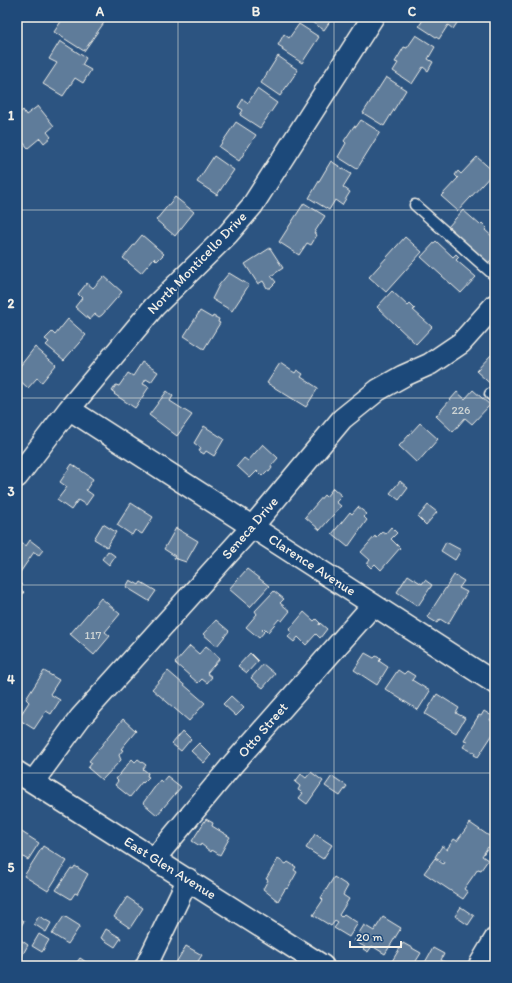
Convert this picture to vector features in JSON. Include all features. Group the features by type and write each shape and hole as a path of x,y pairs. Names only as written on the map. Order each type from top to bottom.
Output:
{"street":[{"name":"North Monticello Drive","path":"17,476 69,409 154,307 228,234 252,206 373,17"},
{"name":"Seneca Drive","path":"25,777 253,526 342,419 378,390 403,376 430,364 461,343 495,306"},
{"name":"Clarence Avenue","path":"69,409 495,683"},
{"name":"Otto Street","path":"155,858 233,764 373,605"},
{"name":"East Glen Avenue","path":"25,777 155,858 323,966"},
{"path":"146,966 188,880"},
{"path":"479,966 495,938"}],"lane":[{"path":"415,205 495,276"}],"building":[{"path":"64,17 73,17 81,22 84,17 108,17 84,51 54,32"},
{"path":"304,17 333,17 324,30"},
{"path":"425,17 455,17 459,20 453,29 448,25 439,39 419,26"},
{"path":"299,24 319,37 302,63 282,50 283,48 278,45 284,34 289,38"},
{"path":"416,35 435,47 428,59 433,62 428,71 423,67 412,84 393,71 398,63 395,62 404,47 407,48"},
{"path":"60,41 86,58 82,65 91,70 83,83 75,78 63,96 43,84 57,63 49,59"},
{"path":"278,56 298,70 280,96 261,83"},
{"path":"386,77 406,90 384,126 363,113"},
{"path":"257,89 277,103 260,128 240,115 243,110 238,107 243,99 248,103"},
{"path":"38,106 54,126 47,132 51,137 44,143 40,138 28,148 17,135 17,115 23,110 26,115"},
{"path":"361,120 380,132 357,169 338,157 346,143 344,141 354,126 356,127"},
{"path":"236,122 256,135 239,161 219,147"},
{"path":"214,156 234,170 217,195 197,182"},
{"path":"477,157 494,172 458,211 441,196 458,178 455,175 458,171 461,174"},
{"path":"331,161 351,174 343,187 350,192 342,205 335,200 329,210 309,198"},
{"path":"175,197 194,212 175,236 156,220"},
{"path":"304,203 325,216 314,233 317,235 311,245 307,243 299,255 279,242"},
{"path":"463,210 480,225 482,223 487,228 485,230 495,239 495,256 488,263 448,227"},
{"path":"142,235 164,254 157,261 154,258 141,273 123,258"},
{"path":"405,237 422,252 386,292 369,277"},
{"path":"436,241 453,257 456,254 459,257 456,260 476,277 461,293 421,257"},
{"path":"270,248 283,268 271,276 276,282 270,288 267,288 263,281 258,284 245,264"},
{"path":"229,273 249,285 232,311 212,299 219,285"},
{"path":"104,276 122,292 102,315 99,317 95,314 90,320 75,307 82,298 78,294 87,283 93,288"},
{"path":"392,291 408,306 410,304 415,309 413,310 432,327 416,344 377,307"},
{"path":"200,311 212,318 213,316 219,319 218,322 220,323 204,349 184,336"},
{"path":"68,319 86,335 64,360 46,345 49,342 45,339 52,332 55,335"},
{"path":"35,347 56,365 42,382 37,378 28,388 17,378 17,370"},
{"path":"491,355 495,358 495,388 476,371"},
{"path":"142,362 158,372 151,382 146,379 143,384 149,387 135,408 114,394 115,393 112,391 116,385 119,386 128,373 133,376"},
{"path":"280,363 295,373 297,370 303,374 301,377 318,388 306,407 267,383"},
{"path":"473,390 490,405 472,424 465,418 453,432 436,416 457,392 465,399"},
{"path":"167,391 173,396 170,401 192,415 177,436 149,415"},
{"path":"420,423 438,439 417,463 399,446"},
{"path":"204,426 224,439 214,456 206,451 204,454 199,451 201,448 194,443"},
{"path":"263,444 278,458 271,466 272,468 269,472 267,471 262,476 257,471 250,478 237,466 244,458 248,461"},
{"path":"72,464 93,479 86,490 93,495 86,505 78,500 71,510 57,500 67,487 60,482"},
{"path":"400,481 408,488 399,500 390,493"},
{"path":"333,488 342,496 336,502 341,506 320,530 305,517 324,495 326,497"},
{"path":"131,503 153,517 142,534 135,530 132,535 117,525"},
{"path":"428,505 437,512 426,525 418,517"},
{"path":"358,507 367,514 364,517 367,520 348,547 332,534 350,512 352,514"},
{"path":"103,524 116,532 107,547 94,539"},
{"path":"391,527 397,533 391,539 400,548 381,570 375,564 371,568 367,564 370,560 361,552 375,536 376,538 382,532 385,534"},
{"path":"176,528 198,541 186,562 174,558 175,556 164,549"},
{"path":"30,540 43,550 39,555 34,552 19,574 17,573 17,541 26,546"},
{"path":"446,542 461,550 455,560 441,551"},
{"path":"108,551 115,556 109,565 102,559"},
{"path":"247,569 269,586 250,607 229,589"},
{"path":"408,575 422,584 425,580 432,585 418,606 397,592"},
{"path":"454,575 464,581 459,588 467,592 448,624 440,619 437,623 427,617"},
{"path":"130,580 139,585 141,582 156,591 149,601 126,587"},
{"path":"17,582 22,585 19,589 24,592 17,601"},
{"path":"274,591 284,599 280,603 290,611 282,621 279,619 268,632 264,628 262,630 264,632 259,638 246,627 257,614 255,611"},
{"path":"101,598 120,614 105,632 110,636 94,655 70,634"},
{"path":"304,612 314,621 316,619 327,629 320,638 316,634 306,645 298,637 294,642 288,637 292,632 289,630"},
{"path":"216,620 229,631 217,646 203,634"},
{"path":"495,626 495,637 490,633"},
{"path":"190,646 199,654 206,646 220,658 207,673 212,677 207,683 202,679 198,683 175,663"},
{"path":"250,653 258,661 247,673 238,666"},
{"path":"365,653 374,658 376,656 381,659 379,661 388,667 377,685 354,670"},
{"path":"263,664 275,674 263,688 251,678"},
{"path":"398,670 404,674 407,671 415,676 412,680 430,691 418,710 385,689"},
{"path":"44,671 59,680 50,694 60,700 51,714 46,711 34,729 18,719 29,702 26,699"},
{"path":"168,671 205,703 189,721 152,689"},
{"path":"437,694 459,708 456,713 465,718 456,733 425,714"},
{"path":"231,696 244,708 236,716 223,704"},
{"path":"484,711 492,716 490,720 495,723 495,731 478,757 474,755 475,753 463,747 467,741 464,740 479,715 481,716"},
{"path":"123,719 136,731 121,749 123,750 119,755 121,760 102,780 88,768 92,763 89,761"},
{"path":"183,731 191,739 181,751 172,744"},
{"path":"199,743 211,755 204,763 191,751"},
{"path":"132,759 135,762 138,759 146,765 143,769 148,773 147,776 149,777 143,783 142,782 130,797 115,785 118,781 116,779"},
{"path":"311,772 323,781 307,804 299,798 303,793 298,790 300,786 295,782 301,774 306,778"},
{"path":"167,776 181,787 157,815 143,803 160,780 162,782"},
{"path":"332,776 347,786 340,796 325,786"},
{"path":"206,819 213,823 212,826 230,837 220,855 212,850 211,852 201,844 200,846 192,841"},
{"path":"470,823 495,840 495,850 488,847 482,856 488,860 481,870 478,869 464,889 468,892 463,899 424,873 435,858 443,864 444,862 435,857 442,846 448,850 447,849 454,839 457,841"},
{"path":"17,829 39,843 28,860 17,853"},
{"path":"315,834 332,845 323,859 306,848"},
{"path":"43,846 67,861 48,891 24,876"},
{"path":"278,859 286,864 288,862 296,867 294,870 297,872 288,888 285,889 278,901 263,889 268,880 266,879"},
{"path":"75,866 88,874 77,894 75,893 71,899 56,890 71,868 73,869"},
{"path":"334,877 348,886 343,895 349,899 339,915 341,917 344,914 358,923 349,937 334,928 338,923 335,921 331,926 313,915 323,900 321,898"},
{"path":"127,897 143,908 130,928 114,917"},
{"path":"461,907 474,916 468,925 455,916"},
{"path":"17,916 24,921 17,933"},
{"path":"39,916 51,923 46,932 34,924"},
{"path":"64,916 80,926 68,944 52,934"},
{"path":"383,917 401,928 385,954 372,946 368,952 363,949 365,947 354,941 364,925 374,931"},
{"path":"106,929 121,938 115,947 101,938"},
{"path":"39,934 49,940 42,952 32,946"},
{"path":"18,938 28,945 17,965 17,939"},
{"path":"403,943 421,953 413,966 389,966"},
{"path":"186,946 202,955 195,966 174,966"},
{"path":"433,948 444,954 441,960 450,966 423,966"},
{"path":"80,958 92,966 74,966"}]}
